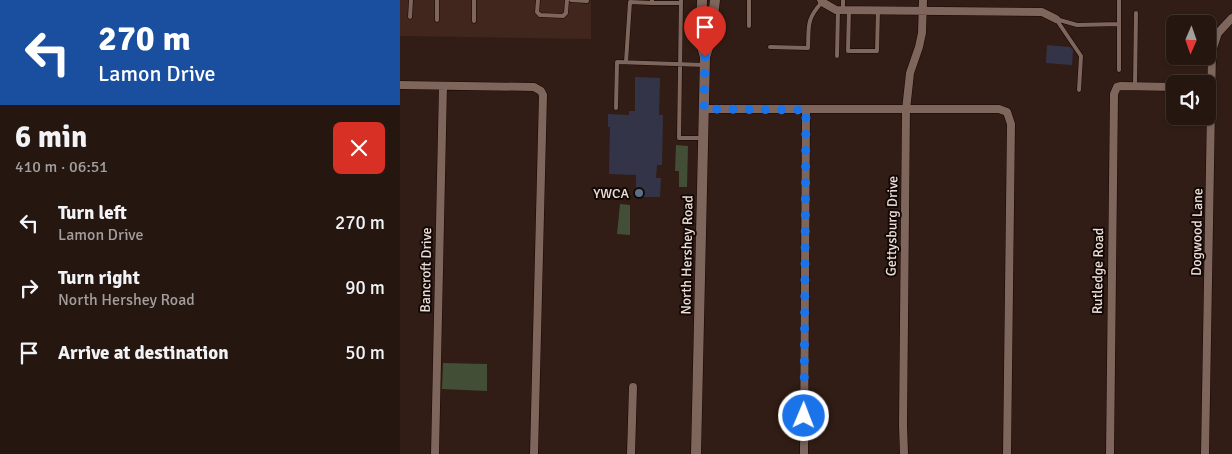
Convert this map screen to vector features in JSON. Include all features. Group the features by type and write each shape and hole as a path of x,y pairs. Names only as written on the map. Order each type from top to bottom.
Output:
{"main road":[{"name":"North Hershey Road","path":"696,454 704,109 704,61 701,43 702,0"},
{"name":"North Hershey Road","path":"704,61 710,41 715,0"}],"street":[{"name":"Gettysburg Drive","path":"904,454 906,110 910,72 919,48 923,0"},
{"path":"820,1 836,10 1042,12 1056,19"},
{"name":"Dogwood Lane","path":"1211,75 1214,45 1221,28 1232,18"},
{"path":"400,85 534,87 540,91 543,101 534,454"},
{"name":"Bancroft Drive","path":"435,454 443,86"},
{"name":"Rutledge Road","path":"1110,454 1114,94 1117,88 1122,86 1135,86"},
{"path":"1135,86 1166,87"},
{"path":"704,109 999,109 1008,113 1011,124 1007,454"},
{"path":"804,454 806,110"},
{"name":"Dogwood Lane","path":"1205,454 1209,125"},
{"path":"631,454 633,387"}],"lane":[{"path":"410,17 411,0"},
{"path":"436,20 437,0"},
{"path":"474,0 474,21"},
{"path":"538,0 537,12 540,15 563,16 566,14 567,0"},
{"path":"571,0 587,1"},
{"path":"748,26 749,0"},
{"path":"843,0 848,51 877,51 878,10"},
{"path":"1119,0 1119,70"},
{"path":"770,47 808,48 809,21 811,14 820,1"},
{"path":"626,62 630,2 681,2 678,138 703,138"},
{"path":"837,56 843,10"},
{"path":"1135,86 1136,13"},
{"path":"1056,19 1077,25 1119,24"},
{"path":"1056,19 1080,56 1079,90"},
{"path":"616,108 617,62 680,64 704,61"}],"shaded area":[{"path":"400,0 591,0 591,39 400,36"}],"green space":[{"path":"676,145 688,146 687,187 679,187 679,171 675,171"},
{"path":"620,204 630,205 630,235 617,234"},
{"path":"443,363 487,364 487,391 442,389"}],"building":[{"path":"1047,45 1070,47 1073,50 1072,65 1046,63"},
{"path":"635,77 660,78 659,115 663,115 662,165 657,165 656,178 661,178 660,197 636,197 636,175 609,174 610,127 608,127 608,114 629,115 629,111 635,111"}],"place":[{"name":"YWCA","path":"639,193"}],"route":[{"path":"705,57 704,109 806,110 804,416"}]}
